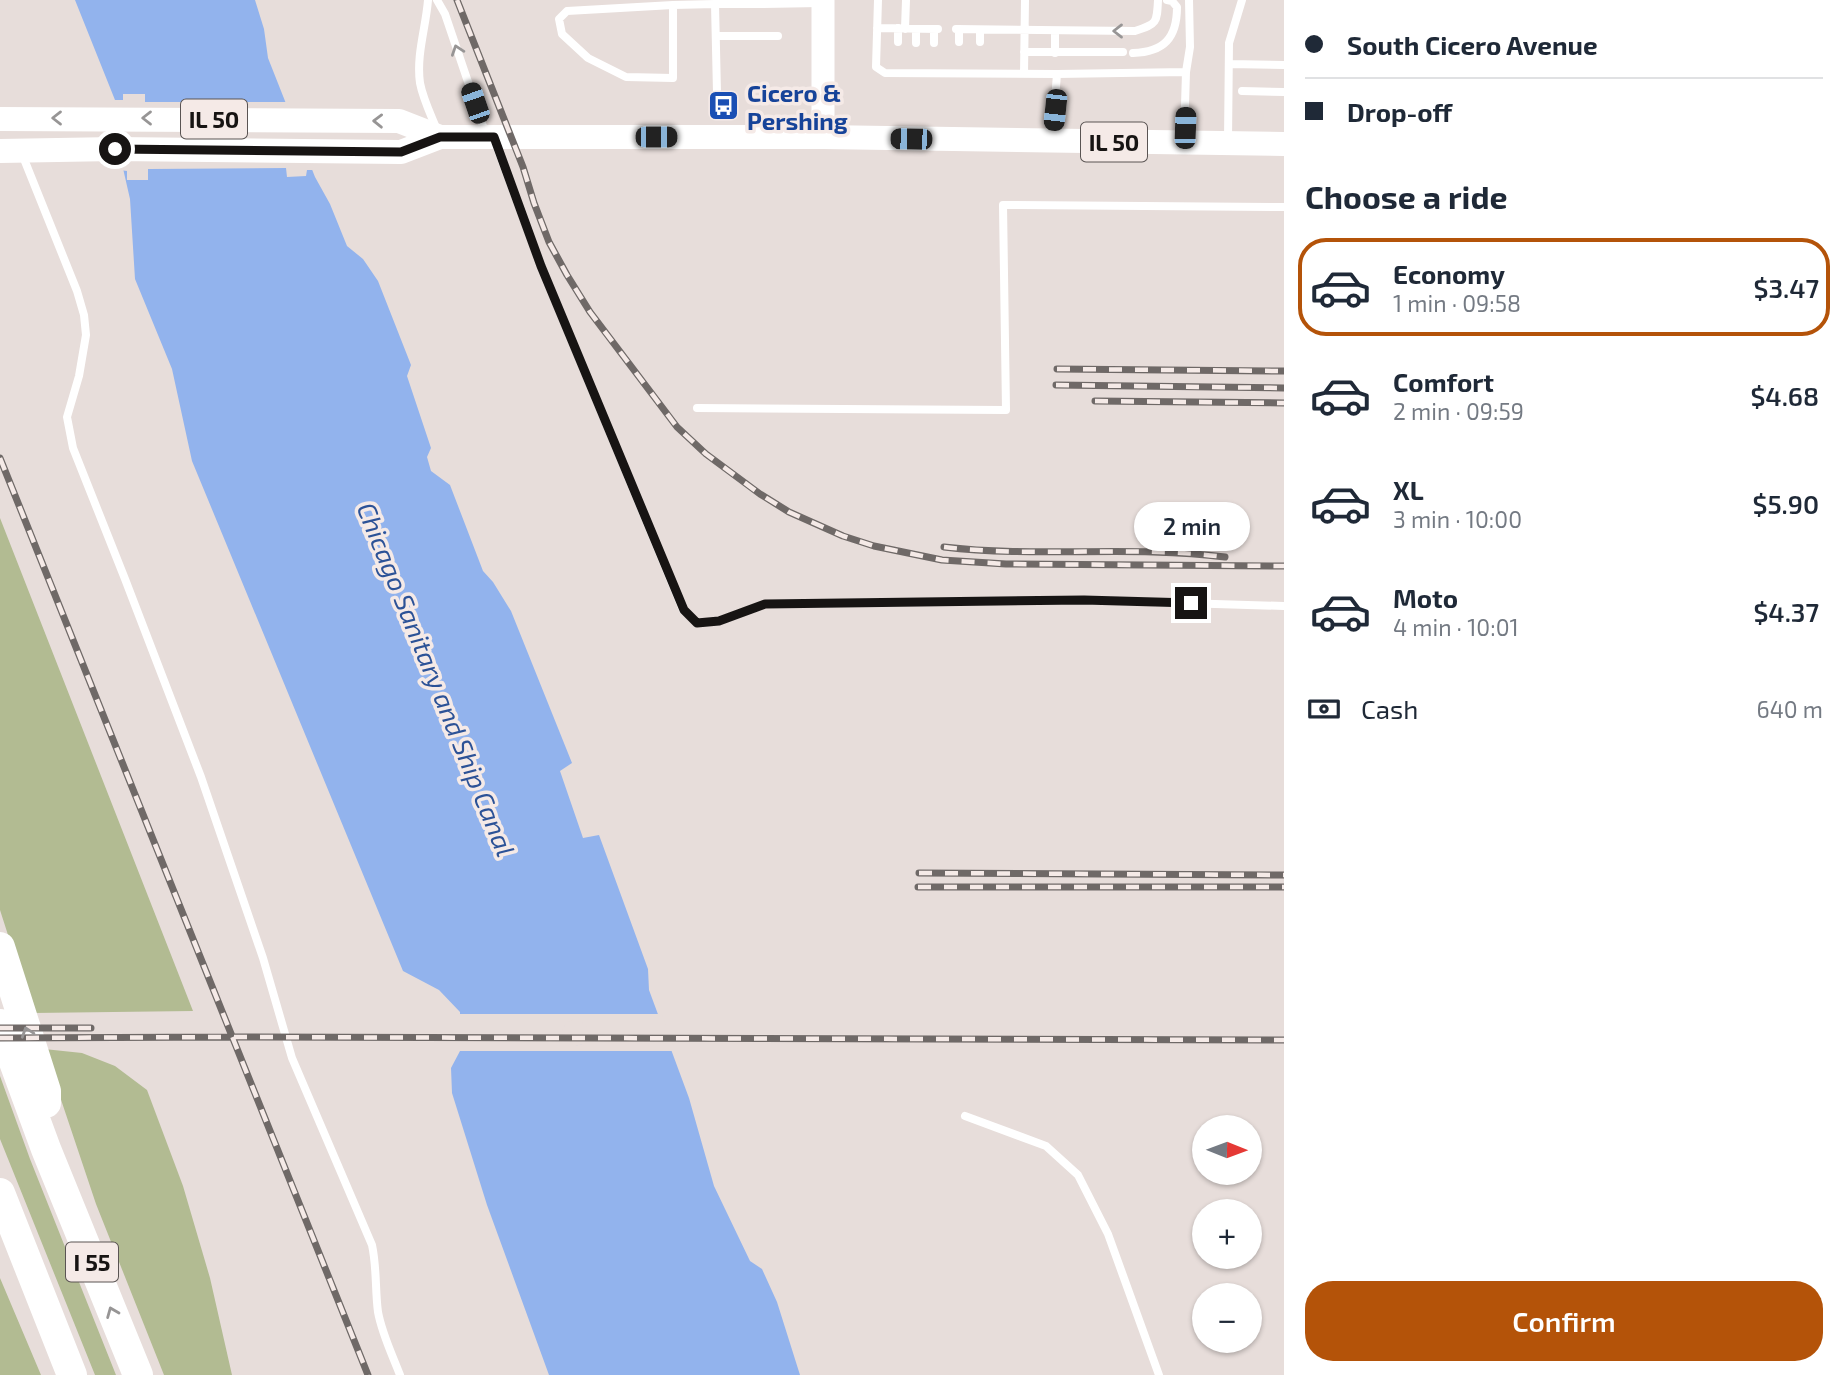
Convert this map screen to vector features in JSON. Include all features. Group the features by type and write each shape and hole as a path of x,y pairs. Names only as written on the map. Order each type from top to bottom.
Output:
{"highway":[{"path":"4,960 36,1091"},
{"path":"0,1024 36,1091"},
{"name":"I 55","path":"36,1091 46,1149 138,1375"},
{"name":"I 55","path":"0,1193 72,1375"},
{"path":"0,1249 53,1375"}],"main road":[{"path":"822,1 823,137"},
{"name":"IL 50","path":"0,118 399,121 440,137"},
{"name":"IL 50","path":"10,151 115,149 401,152 440,137 823,137 1284,144"}],"lane":[{"path":"428,0 419,61 420,81 440,137"},
{"path":"437,0 445,14 541,266 684,610 697,623 719,621 765,604 1084,600 1284,606"},
{"path":"878,0 876,67 886,73 1186,72"},
{"path":"898,42 906,0"},
{"path":"1024,74 1025,0"},
{"path":"959,42 957,29 1135,31 1152,26 1157,19 1158,0"},
{"path":"1024,52 1142,52 1165,44 1173,34 1177,22 1177,7 1167,0"},
{"path":"1184,143 1186,72 1190,47 1189,0"},
{"path":"1228,144 1229,43 1242,0"},
{"path":"673,5 674,78 626,77 613,71 588,58 562,34 559,19 567,11 673,5 822,1"},
{"path":"715,4 717,93"},
{"path":"877,28 936,29 934,43"},
{"path":"916,29 916,43"},
{"path":"980,30 980,42"},
{"path":"1055,31 1055,52"},
{"path":"716,36 778,36"},
{"path":"898,62 898,73"},
{"path":"916,62 916,74"},
{"path":"934,62 934,74"},
{"path":"958,74 959,62"},
{"path":"979,74 980,62"},
{"path":"1229,64 1284,65"},
{"path":"1052,141 1057,74"},
{"path":"1242,92 1284,92"},
{"path":"10,151 77,291 84,315 86,335 83,356 67,417 73,448 201,778 263,958 292,1058 372,1245 382,1330 400,1375"},
{"path":"697,408 1006,410 1003,205 1284,207"},
{"path":"965,1115 1046,1146 1078,1175 1108,1234 1159,1375"}],"green space":[{"path":"0,518 193,1011 33,1013 0,910"},
{"path":"44,1049 82,1053 115,1066 147,1090 183,1186 210,1278 232,1375 164,1375 96,1204"},
{"path":"0,1076 116,1375 95,1375 0,1139"},
{"path":"0,1278 41,1375 0,1375"}],"water":[{"name":"Chicago Sanitary and Ship Canal","path":"75,0 255,0 264,29 268,58 315,177 330,204 347,246 363,259 378,281 411,365 407,376 431,448 427,457 431,471 450,485 483,571 511,611 572,763 560,771 583,838 599,835 648,969 649,990 689,1098 714,1186 750,1261 762,1269 777,1302 800,1375 549,1375 487,1205 452,1093 451,1068 460,1051 460,1012 439,990 403,971 192,461 172,369 135,279 130,199 122,164 115,100","holes":["569,1016 589,1023 588,1043 568,1048 558,1035 558,1029"]}],"pier":[{"path":"123,94 145,94 145,102 289,102 315,170 307,170 306,176 287,177 286,168 148,169 148,180 127,180 127,171 120,170 115,134 115,100 123,100"},
{"path":"460,1014 662,1014 675,1051 460,1051","holes":["575,1019 586,1025 588,1033 582,1044 574,1046 563,1039 562,1030 567,1022"]}],"railway":[{"path":"457,0 523,167 549,242 567,275 590,312 677,427 706,454 760,494 789,512 843,536 874,546 942,560 1006,564 1284,566"},
{"path":"1057,369 1284,371"},
{"path":"1056,385 1284,388"},
{"path":"1095,401 1284,403"},
{"path":"0,458 368,1375"},
{"path":"944,547 1014,552 1155,552 1225,557"},
{"path":"919,873 1284,875"},
{"path":"918,887 1284,887"},
{"path":"0,1028 91,1028"},
{"path":"0,1038 1284,1040"}],"place":[{"name":"Cicero & Pershing","path":"724,106"}],"route":[{"path":"115,149 401,152 440,137 494,137 541,266 684,610 697,623 719,621 765,604 1084,600 1191,603"}]}
